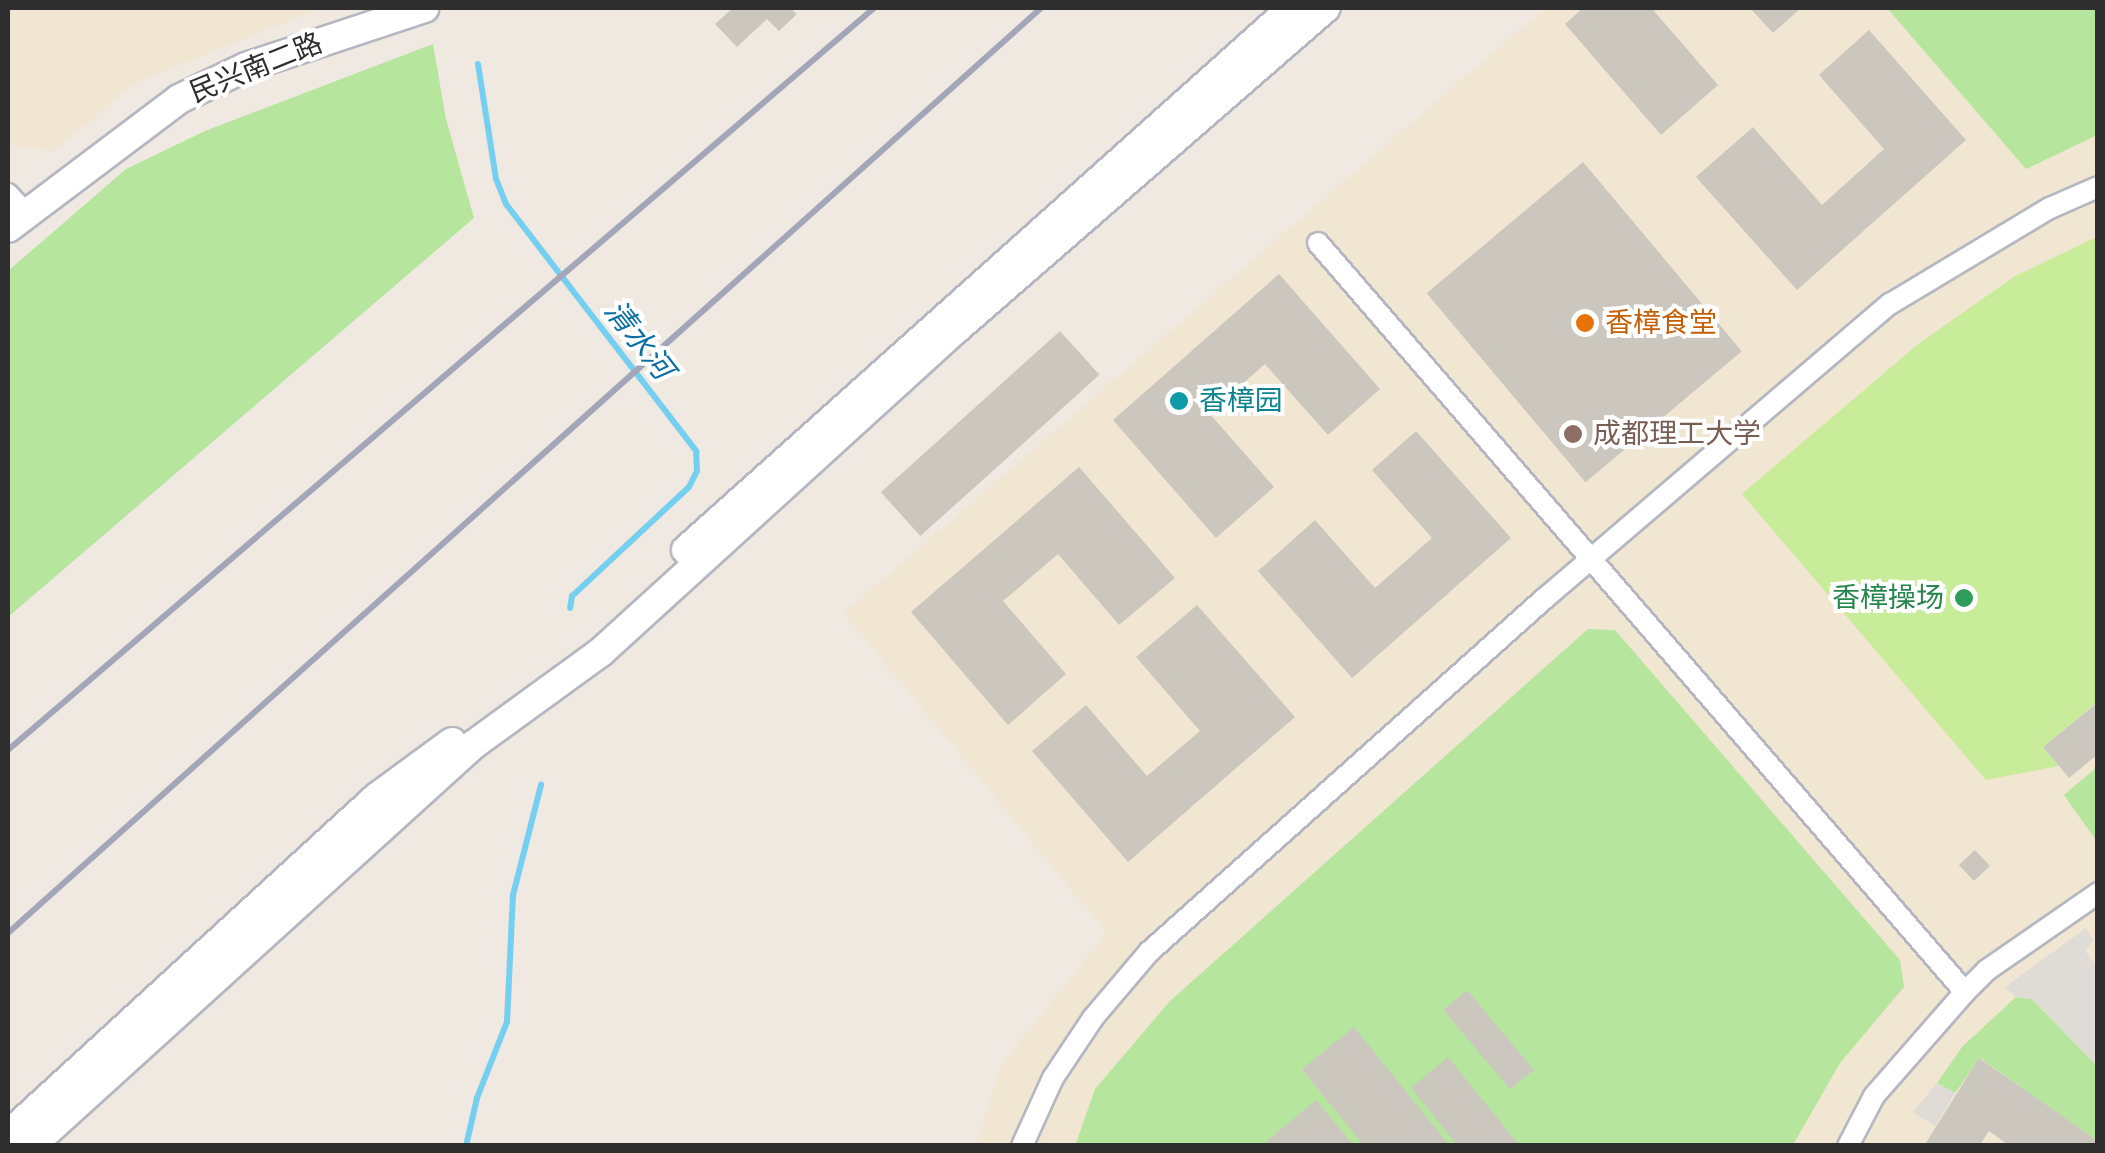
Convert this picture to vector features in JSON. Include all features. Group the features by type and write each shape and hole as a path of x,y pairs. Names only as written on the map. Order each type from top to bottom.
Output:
{"street":[{"name":"民兴南二路","path":"14,212 179,99 246,67 424,8"},
{"path":"8,1135 377,798 591,638 939,320 1292,8"},
{"path":"31,1146 473,744 601,652 956,330 1326,8"},
{"path":"1022,1146 1053,1078 1093,1018 1149,952 1591,558 1890,304 2050,208 2098,187"},
{"path":"1318,243 1965,992"},
{"path":"1848,1146 1874,1096 1965,992 2007,955 2098,893"}],"shaded area":[{"path":"8,8 320,8 135,83 54,151 8,145"},
{"name":"成都理工大学","path":"1545,8 2097,8 2097,1145 976,1145 1002,1064 1107,933 844,613"},
{"path":"2086,928 2093,941 2085,951 2097,966 2097,1066 2033,999 2016,997 2005,987"},
{"path":"1937,1083 1955,1093 1935,1126 1913,1112"}],"green space":[{"path":"1887,8 2097,8 2097,135 2026,169"},
{"path":"433,44 446,119 474,218 8,617 8,271 126,169 205,131"},
{"name":"香樟操场","path":"2097,237 2097,702 2043,747 2059,766 1986,780 1742,494 1917,345 2015,276"},
{"path":"1588,629 1615,630 1900,960 1904,987 1840,1063 1793,1145 1075,1146 1095,1089 1170,1001"},
{"path":"2097,767 2098,838 2095,839 2064,795"},
{"path":"2016,997 2032,999 2097,1066 2097,1141 1980,1058 1955,1093 1937,1083 1962,1047"}],"building":[{"path":"733,8 790,8 797,14 779,31 767,19 737,47 715,24"},
{"path":"1583,8 1658,8 1654,11 1718,85 1661,135 1565,24"},
{"path":"1750,8 1801,8 1773,33"},
{"path":"1869,30 1966,140 1797,290 1696,177 1753,127 1822,205 1884,149 1819,75"},
{"name":"香樟食堂","path":"1583,162 1742,351 1585,482 1427,293"},
{"name":"香樟园","path":"1279,274 1380,389 1328,435 1265,364 1209,413 1274,487 1216,538 1113,420"},
{"path":"1060,331 1099,375 920,536 881,492"},
{"path":"1416,431 1511,538 1352,678 1258,571 1315,520 1375,588 1432,538 1372,470"},
{"path":"1079,467 1175,578 1119,625 1058,554 1003,601 1066,674 1008,725 911,612"},
{"path":"1197,605 1295,717 1128,862 1032,751 1086,705 1147,776 1200,731 1136,657"},
{"path":"2098,702 2098,754 2069,778 2043,747"},
{"path":"1975,850 1990,866 1974,881 1959,865"},
{"path":"1467,990 1534,1070 1510,1090 1443,1010"},
{"path":"1354,1027 1450,1146 1364,1146 1302,1069"},
{"path":"1448,1057 1520,1146 1458,1146 1411,1088"},
{"path":"1979,1058 2098,1141 2098,1146 2010,1146 1989,1131 1979,1146 1924,1146"},
{"path":"1316,1100 1354,1146 1261,1146"}],"waterway":[{"name":"清水河","path":"478,64 496,179 506,204 696,451 697,471 689,487 572,596 570,608"},
{"name":"清水河","path":"466,1146 477,1098 507,1022 513,895 541,785"}],"railway":[{"path":"8,750 874,8"},
{"path":"8,933 1041,8"}],"place":[{"name":"香樟食堂","path":"1585,323"},
{"name":"香樟园","path":"1179,401"},
{"name":"成都理工大学","path":"1573,434"},
{"name":"香樟操场","path":"1964,598"}]}
